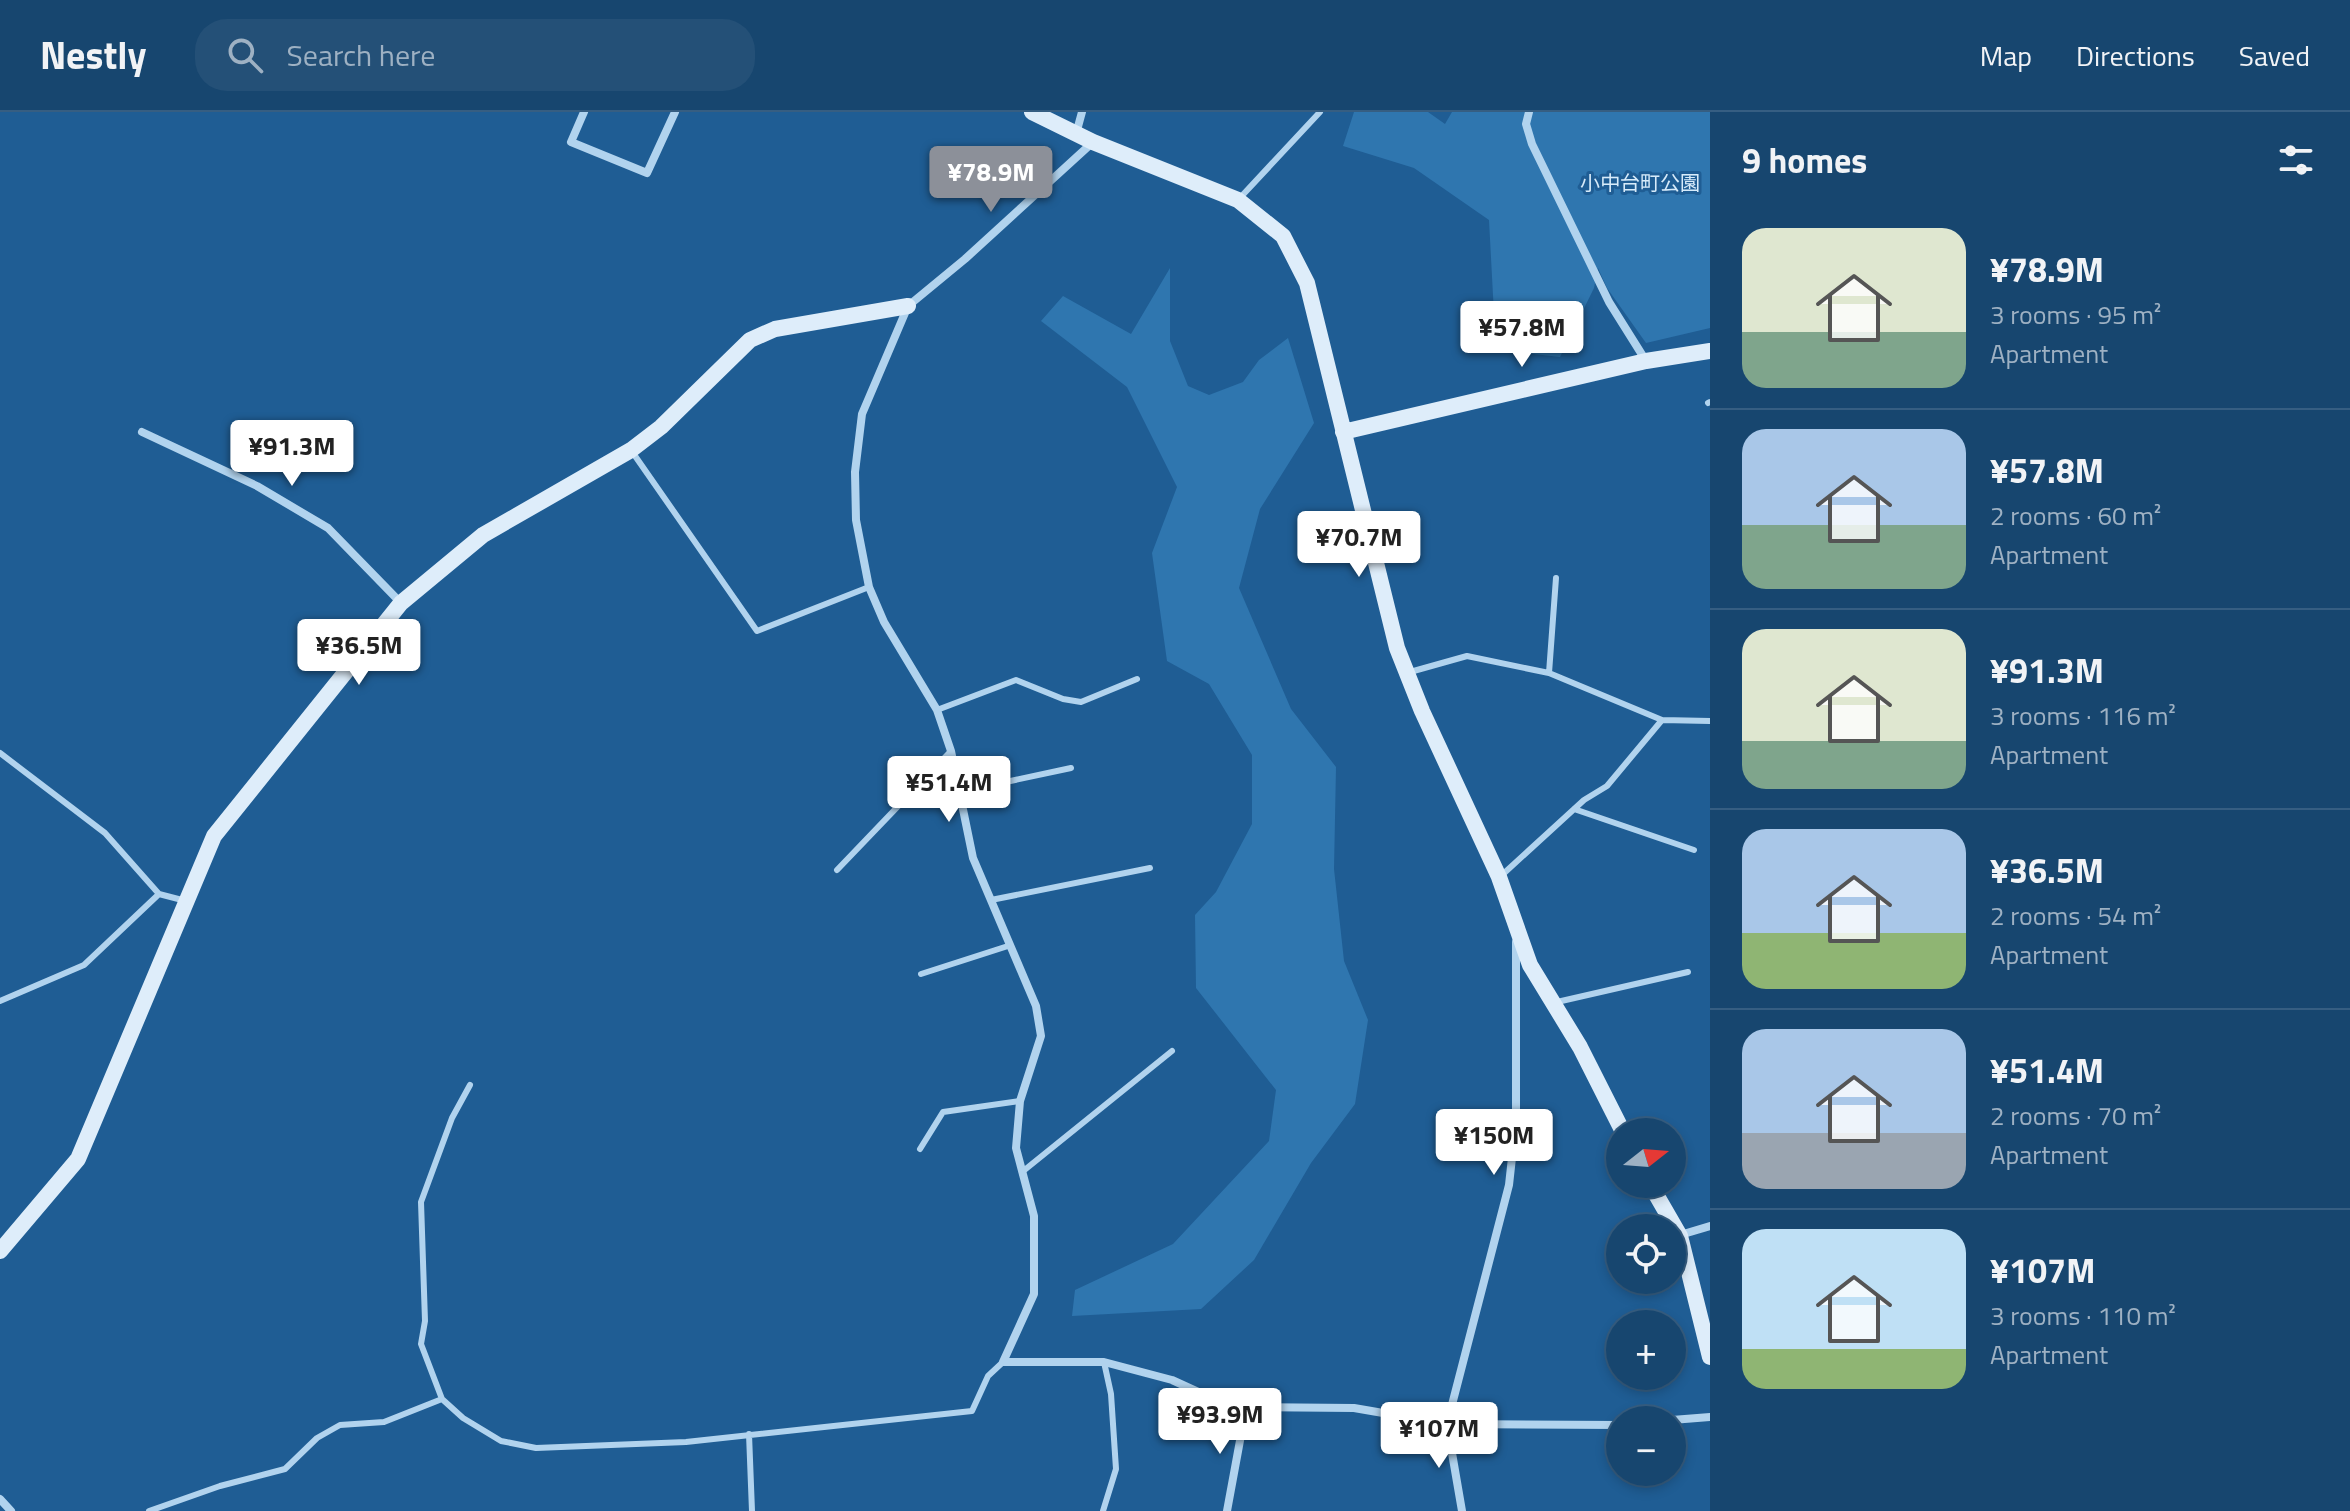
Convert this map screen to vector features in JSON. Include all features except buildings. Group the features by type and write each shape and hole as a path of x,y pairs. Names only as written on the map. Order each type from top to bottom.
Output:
{"street":[{"path":"584,112 571,142 647,173 675,112"},
{"path":"1032,112 1093,142 1238,200 1283,236 1307,283 1397,648 1422,711 1499,877 1530,965 1615,1118"},
{"path":"1076,134 1082,112"},
{"path":"1529,112 1526,124 1532,144 1609,302 1646,361"},
{"path":"1093,142 965,259 908,306 862,414 855,472 856,520 869,587 884,622 937,710 951,751 973,858 1036,1006 1041,1036 1020,1101 1016,1148 1034,1216 1034,1294 1003,1362 1104,1362 1172,1380 1231,1407 1354,1408 1447,1424 1606,1425"},
{"path":"0,1251 78,1159 214,836 401,603 483,535 631,450 661,427 750,340 775,329 908,306"},
{"path":"1343,432 1646,361 1710,351"},
{"path":"142,432 257,486 328,528 401,603"},
{"path":"1462,1511 1447,1424 1509,1185 1516,1121 1516,927"},
{"path":"1686,1234 1710,1226"},
{"path":"1686,1260 1710,1357"},
{"path":"1227,1511 1246,1408"},
{"path":"1686,1419 1710,1417"},
{"path":"0,1499 11,1511"}],"lane":[{"path":"1238,200 1320,112"},
{"path":"631,450 757,631 869,587"},
{"path":"1549,673 1556,578"},
{"path":"1409,673 1467,656 1549,673 1662,720 1710,721"},
{"path":"937,710 1016,680 1063,699 1081,702 1137,679"},
{"path":"1499,877 1574,809 1607,786 1662,720"},
{"path":"837,870 951,751"},
{"path":"0,753 105,833 159,894 186,901"},
{"path":"959,792 1071,768"},
{"path":"1574,809 1694,850"},
{"path":"991,900 1150,868"},
{"path":"0,1001 84,965 159,894"},
{"path":"921,974 1008,946"},
{"path":"1553,1003 1688,972"},
{"path":"1022,1172 1172,1051"},
{"path":"470,1085 452,1118 421,1202 425,1321 421,1344 442,1399 463,1418 501,1441 536,1448 686,1442 972,1411 988,1376 1003,1362"},
{"path":"920,1149 943,1112 1020,1101"},
{"path":"1103,1511 1116,1469 1111,1394 1104,1362"},
{"path":"149,1511 220,1486 285,1469 317,1438 340,1425 384,1422 442,1399"},
{"path":"749,1434 752,1511"}],"green space":[{"name":"小中台町公園","path":"1354,112 1428,112 1445,124 1452,112 1710,112 1710,328 1646,343 1607,288 1598,268 1594,288 1560,357 1515,352 1494,314 1489,220 1414,168 1343,146"},
{"path":"1170,268 1170,341 1188,386 1209,395 1243,382 1259,360 1288,338 1314,423 1260,509 1239,588 1291,709 1336,767 1334,869 1344,961 1368,1020 1355,1104 1311,1163 1254,1260 1201,1309 1072,1316 1075,1290 1173,1244 1269,1141 1276,1090 1196,988 1195,915 1216,892 1252,824 1252,755 1209,684 1167,661 1152,553 1177,487 1127,387 1041,321 1063,296 1131,334"}]}
